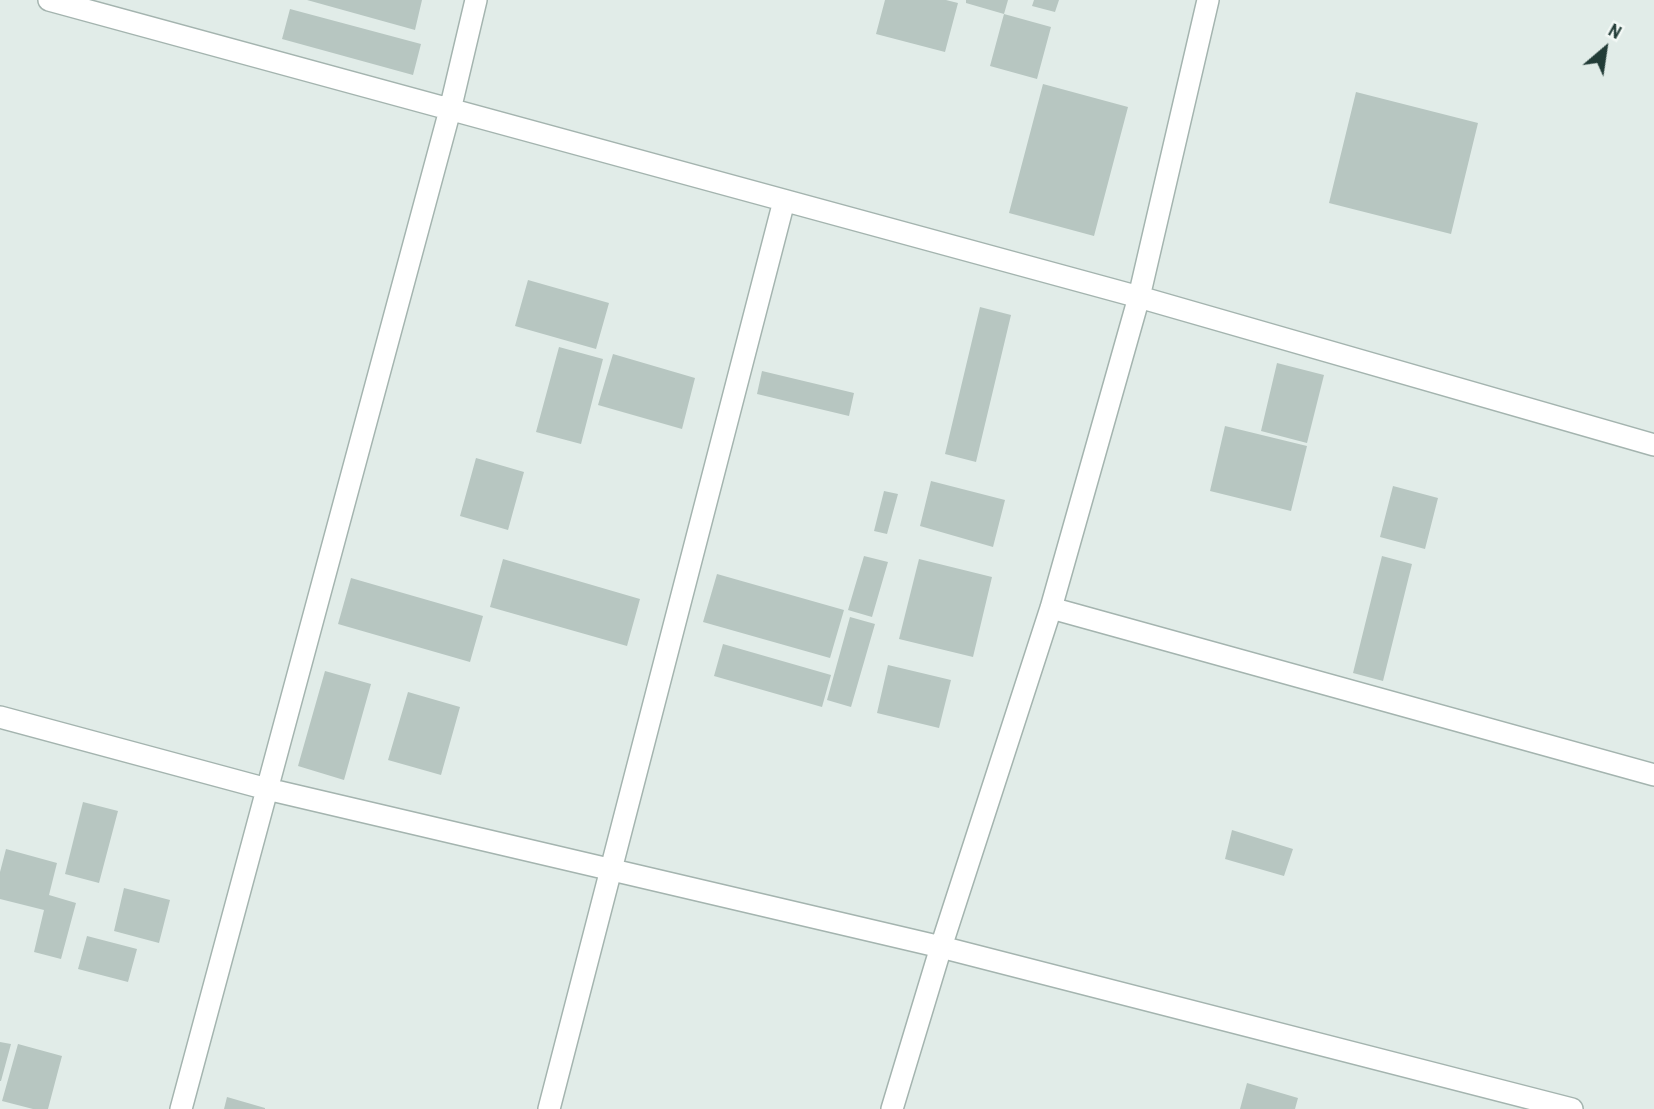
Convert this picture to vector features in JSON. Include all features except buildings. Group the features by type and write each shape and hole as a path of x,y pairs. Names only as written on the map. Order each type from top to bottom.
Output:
{"street":[{"path":"49,0 99,7 450,110 1139,297 1654,445"},
{"path":"181,1109 450,110 476,0"},
{"path":"892,1109 1051,608 1139,297 1208,0"},
{"path":"549,1109 784,201"},
{"path":"1051,608 1654,775"},
{"path":"0,717 267,789 942,947 1572,1109"}]}
